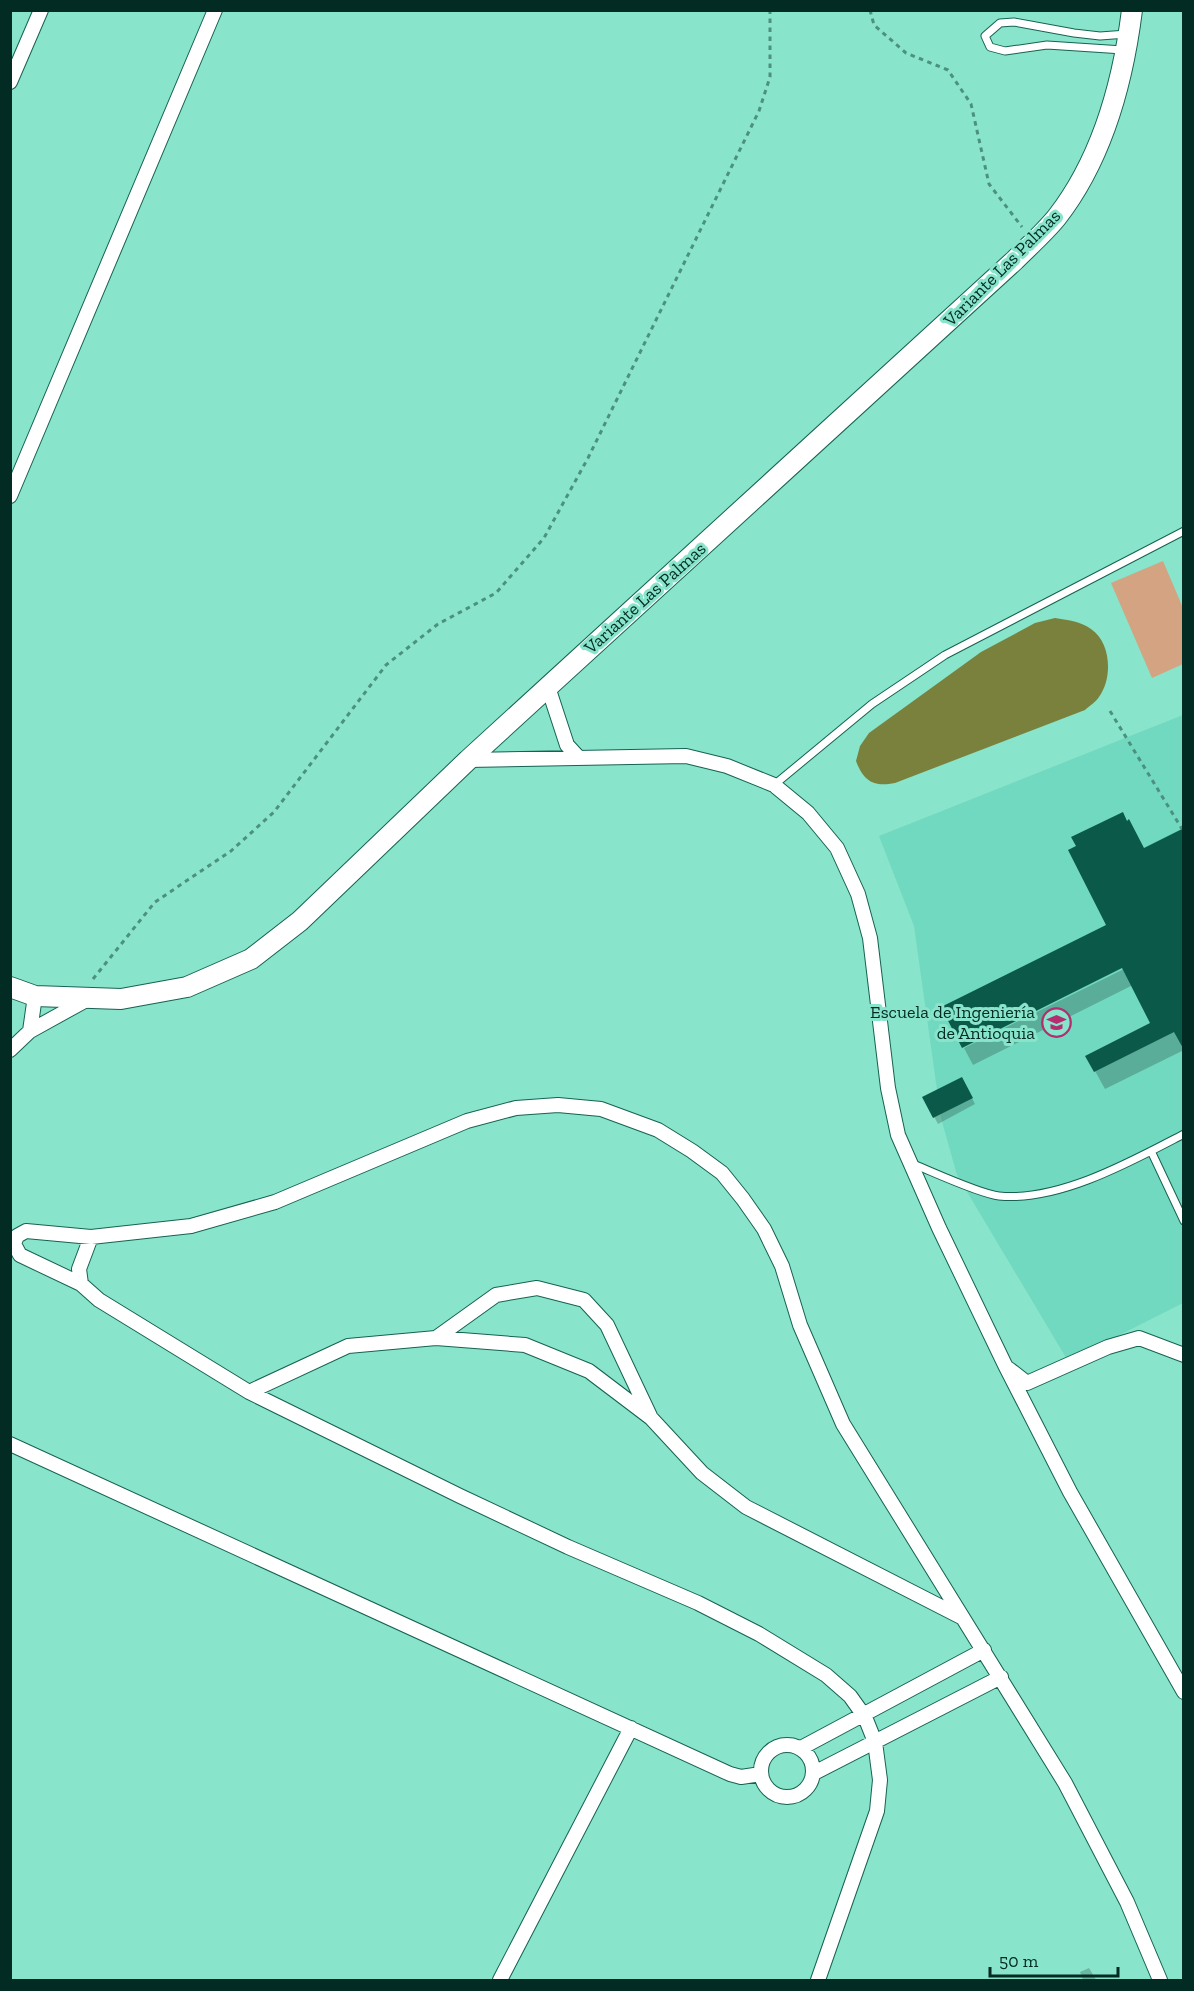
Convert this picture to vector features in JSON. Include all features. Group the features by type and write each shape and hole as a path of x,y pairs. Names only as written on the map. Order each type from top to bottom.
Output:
{"main road":[{"name":"Variante Las Palmas","path":"10,987 35,996 121,999 187,987 251,959 300,921 468,760 1034,241 1056,218 1081,182 1099,142 1127,42 1132,10"}],"street":[{"path":"10,82 41,10"},
{"path":"10,496 215,10"},
{"path":"548,687 567,745 578,757"},
{"path":"468,760 686,756 727,766 774,785 808,813 837,848 858,894 870,938 888,1088 898,1135 1005,1365 1070,1492 1184,1692"},
{"path":"30,1031 35,996"},
{"path":"10,1050 30,1031 85,998"},
{"path":"818,1980 877,1811 880,1780 875,1742 865,1716 850,1696 826,1675 759,1634 698,1603 546,1537 249,1392 99,1300 81,1284 20,1255 14,1241 26,1231 91,1238 191,1226 230,1217 275,1202 467,1121 516,1108 558,1106 601,1109 658,1130 722,1173 764,1229 782,1266 817,1369 843,1424 961,1617 1001,1677 1097,1839 1160,1980"},
{"path":"81,1284 79,1269 91,1238"},
{"path":"436,1338 496,1295 537,1288 584,1300 607,1325 651,1418"},
{"path":"249,1392 348,1346 436,1338 525,1346 589,1371 651,1418 702,1473 746,1507 961,1617"},
{"path":"1005,1365 1027,1383 1108,1347 1139,1338 1184,1355"},
{"path":"10,1444 730,1774 741,1777 761,1774"},
{"path":"801,1748 865,1716 984,1650"},
{"path":"814,1773 1001,1677"},
{"path":"500,1980 631,1728"},
{"path":"791,1745 801,1748 811,1759 814,1773 806,1790 788,1797 770,1791 761,1774 762,1765 773,1749 791,1745"}],"lane":[{"path":"1014,22 1127,42 1047,45 1005,51 990,47 985,36 1000,23 1014,22"},
{"path":"774,785 873,704 945,655 1184,531"},
{"path":"910,1163 998,1196 1038,1193 1078,1183 1184,1134"},
{"path":"1151,1151 1184,1221"}],"path":[{"path":"85,998 155,902 231,851 274,812 386,665 438,624 496,593 544,538 594,447 759,111 770,77 770,10"},
{"path":"870,10 874,25 906,53 948,70 971,104 989,184 1034,241"},
{"path":"1110,711 1182,829"}],"shaded area":[{"path":"1163,561 1183,608 1183,664 1152,678 1111,583"},
{"path":"1055,618 1087,626 1103,642 1108,671 1098,699 1085,710 895,783 881,784 866,778 856,761 860,746 869,733 981,652 1035,623"},
{"name":"Escuela de Ingeniería de Antioquia","path":"1183,715 1183,1303 1068,1361 957,1175 941,1118 914,926 879,836"}],"building":[{"path":"1123,812 1144,848 1184,828 1184,1050 1174,1032 1094,1072 1085,1056 1150,1023 1122,968 962,1048 941,1007 1106,925 1068,850 1076,846 1071,837"},
{"path":"962,1077 973,1098 933,1118 922,1097"}],"place":[{"name":"Escuela de Ingeniería de Antioquia","path":"1056,1022"}]}
